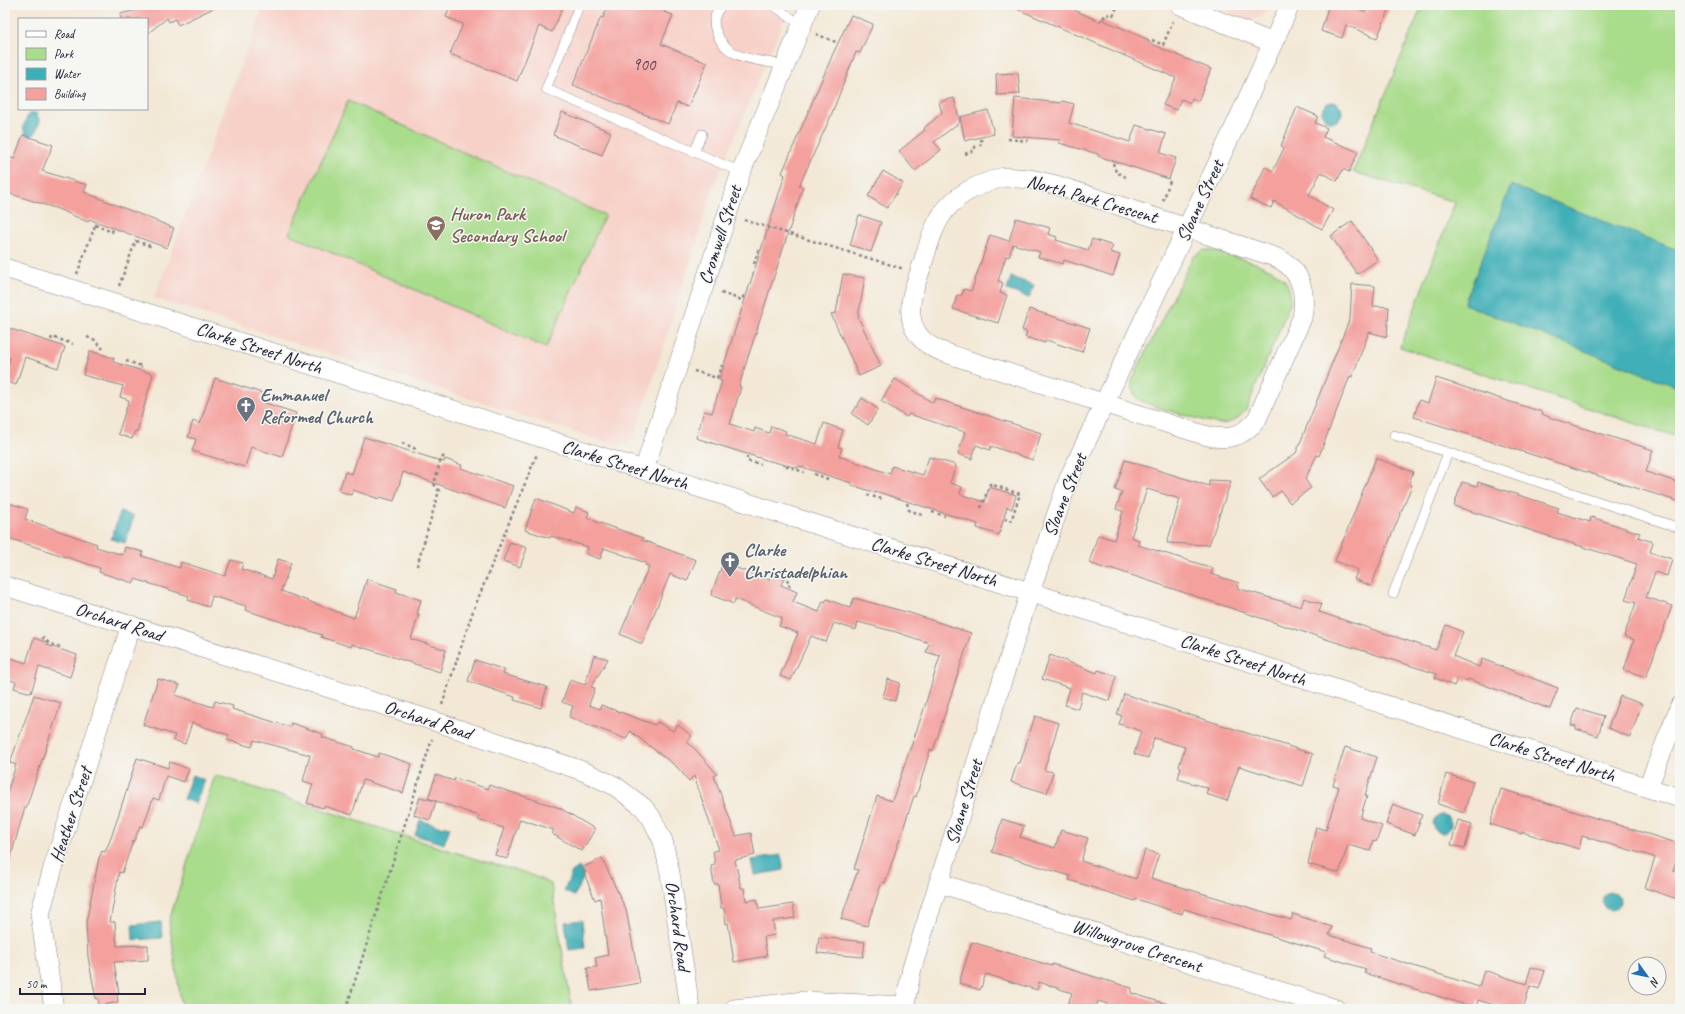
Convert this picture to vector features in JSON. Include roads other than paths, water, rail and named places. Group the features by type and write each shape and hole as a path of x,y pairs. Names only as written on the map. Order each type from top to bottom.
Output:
{"street":[{"name":"Cromwell Street","path":"644,470 726,214 741,172 785,65 806,29 810,5"},
{"name":"Sloane Street","path":"904,1008 912,968 1030,592 1069,478 1290,5"},
{"path":"1177,12 1273,42"},
{"name":"North Park Crescent","path":"1004,177 1030,179 1056,185 1187,228 1280,259 1287,263 1299,276 1302,285 1304,306 1302,318 1256,419 1250,428 1238,436 1212,438 1173,427 1105,403 940,351 924,342 916,332 912,322 912,296 932,236 947,208 969,190 984,182 1004,177"},
{"name":"Clarke Street North","path":"5,268 1680,798"},
{"name":"Orchard Road","path":"5,586 572,767 615,786 643,807 651,818 663,841 670,873 690,1009"},
{"name":"Heather Street","path":"54,1009 40,914 53,868 131,625"},
{"path":"1648,787 1680,706"},
{"name":"Willowgrove Crescent","path":"939,883 1336,1009"},
{"path":"734,1009 804,1001 904,1008"}],"lane":[{"path":"722,5 715,16 714,26 724,46 733,54 745,58 785,65"},
{"path":"773,5 806,29"},
{"path":"579,6 546,89 741,172"},
{"path":"694,152 702,134"},
{"path":"1394,435 1680,528"},
{"path":"1392,594 1448,453"}],"water":[{"path":"1332,102 1339,105 1342,112 1339,119 1332,122 1325,119 1322,112 1325,105"},
{"path":"36,113 40,121 35,134 29,136 25,134 23,127 28,115"},
{"path":"1511,185 1680,251 1680,388 1464,304"},
{"path":"1011,277 1034,285 1029,298 1007,290"},
{"path":"120,512 134,516 125,543 111,539"},
{"path":"192,775 204,780 196,803 183,799"},
{"path":"1438,815 1446,815 1451,820 1449,831 1446,833 1438,833 1433,828 1433,820"},
{"path":"420,820 444,828 445,826 450,827 444,844 415,835"},
{"path":"781,855 784,870 755,875 752,860"},
{"path":"579,867 584,875 582,876 583,879 574,896 564,891 572,872"},
{"path":"1607,892 1615,892 1620,897 1618,908 1615,910 1607,910 1602,905 1602,897"},
{"path":"582,920 585,948 569,950 565,922"},
{"path":"161,922 162,938 133,940 132,925"}],"place":[{"name":"Huron Park Secondary School","path":"436,242"},
{"name":"Emmanuel Reformed Church","path":"246,423"},
{"name":"Clarke Christadelphian","path":"730,578"}]}
